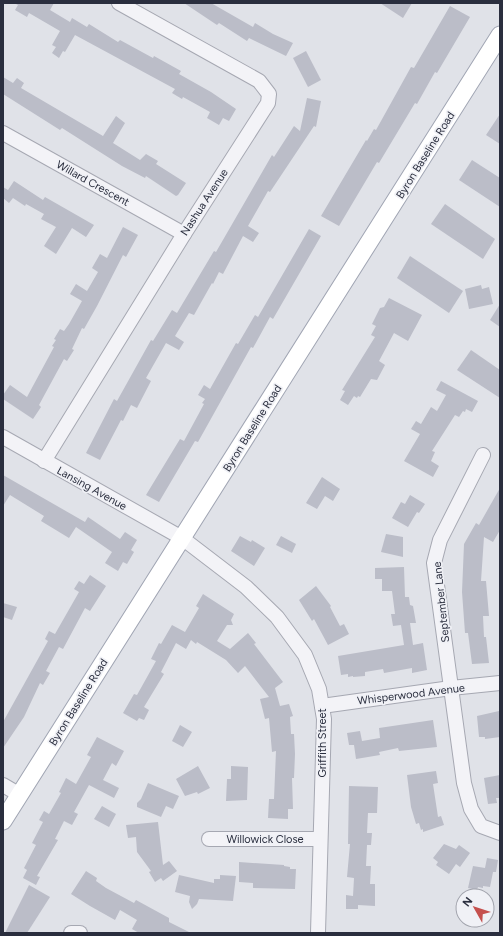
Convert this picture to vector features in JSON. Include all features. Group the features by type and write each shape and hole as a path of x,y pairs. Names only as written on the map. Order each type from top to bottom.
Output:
{"main road":[{"name":"Byron Baseline Road","path":"3,821 500,35"}],"street":[{"name":"Nashua Avenue","path":"44,461 184,234 268,103 269,94 259,81 119,3"},
{"name":"Willard Crescent","path":"3,133 184,234"},
{"name":"Lansing Avenue","path":"3,437 182,538"},
{"name":"September Lane","path":"483,455 440,540 434,563 464,782 470,809 481,826 500,833"},
{"name":"Griffith Street","path":"182,538 246,587 277,617 305,655 319,689 324,719 318,933"},
{"name":"Whisperwood Avenue","path":"322,706 451,688 500,684"},
{"path":"3,785 20,795"},
{"name":"Willowick Close","path":"209,839 320,839"},
{"path":"72,933 80,933"}],"building":[{"path":"14,3 54,3 50,10 70,22 72,18 87,27 89,24 118,42 120,40 153,58 154,56 181,71 179,74 211,92 236,109 229,121 223,118 219,125 207,118 210,112 183,97 182,99 172,93 175,89 75,35 65,52 63,51 59,58 52,53 56,47 52,45 60,31 29,13 27,17 15,10 18,5"},
{"path":"184,3 211,3 253,27 255,23 273,34 293,43 286,56 249,38 247,41 219,23 217,25"},
{"path":"380,3 412,3 403,18"},
{"path":"450,6 470,17 437,73 435,72 417,104 415,103 379,163 377,162 339,226 321,216 366,140 367,141 374,129 376,130 411,67 414,68"},
{"path":"306,51 321,80 308,87 293,58"},
{"path":"3,77 13,83 17,78 24,83 21,88 103,136 116,116 125,123 113,143 140,160 146,154 158,161 156,164 186,183 176,196 146,176 145,178 122,166 62,128 60,130 3,94"},
{"path":"307,98 321,101 316,127 314,126 270,192 268,191 248,226 259,233 253,242 243,236 223,274 219,272 194,315 189,313 175,336 184,342 179,350 166,343 146,378 151,381 137,408 131,405 123,421 121,420 100,460 86,453 114,399 117,401 151,340 153,341 172,310 177,313 214,251 216,252 272,155 274,157 294,126 300,131"},
{"path":"500,114 500,144 486,135"},
{"path":"472,160 500,178 500,207 459,180"},
{"path":"14,181 43,200 45,197 94,225 86,237 72,228 56,254 44,246 56,227 41,219 44,214 26,204 25,206 13,198 9,203 3,198 3,187 8,190"},
{"path":"445,204 495,239 483,259 431,224"},
{"path":"123,227 138,235 126,257 123,255 97,306 84,329 82,328 72,349 74,350 67,361 64,359 39,405 41,407 33,419 3,399 3,395 10,385 27,397 54,347 52,346 56,340 54,339 60,329 64,331 82,301 70,294 76,284 87,291 98,272 92,268 100,254 107,258"},
{"path":"309,229 321,236 273,319 270,317 253,348 251,347 198,442 195,441 159,502 146,495 180,439 184,441 204,404 202,403 205,399 198,395 204,385 210,389 236,343 238,344 255,315 258,317"},
{"path":"410,256 463,291 449,313 397,278"},
{"path":"481,285 482,289 489,287 493,304 469,309 465,289"},
{"path":"389,298 422,315 408,341 394,333 379,361 385,365 377,380 371,379 360,397 358,396 357,398 354,396 348,405 340,400 345,391 342,390 375,337 371,335 376,326 372,324 380,308 384,307"},
{"path":"500,304 500,327 490,320"},
{"path":"471,350 500,370 500,398 457,370"},
{"path":"441,381 478,401 472,412 466,409 465,412 463,411 459,417 455,415 432,451 435,452 431,461 439,466 433,477 404,461 420,434 411,429 416,421 421,424 431,407 437,411 446,395 436,390"},
{"path":"3,475 85,522 88,517 120,539 125,532 137,540 131,550 134,552 127,564 123,562 118,571 105,563 112,552 76,527 69,538 41,521 44,516 10,495 3,506"},
{"path":"322,477 340,489 333,501 325,496 317,509 306,503"},
{"path":"500,488 500,530 493,542 484,537 481,581 486,581 489,616 483,616 484,637 486,637 489,663 472,664 468,633 465,633 462,592 464,544 476,523 479,525"},
{"path":"410,495 425,504 419,513 417,512 408,527 392,518 401,502 405,504"},
{"path":"386,534 403,537 403,557 381,552"},
{"path":"240,536 251,542 252,540 265,548 254,566 231,551"},
{"path":"281,536 296,544 292,553 276,545"},
{"path":"404,567 405,597 409,597 410,605 413,606 416,623 410,623 413,645 423,643 427,670 412,673 412,668 384,673 383,669 365,672 365,676 348,677 348,674 341,675 338,656 404,645 401,625 393,626 391,614 395,614 392,591 382,591 382,579 375,579 375,568"},
{"path":"90,575 106,586 90,611 85,608 63,649 59,647 46,671 50,673 43,685 40,683 24,717 3,748 3,722 48,641 45,639 49,631 55,634 79,592 74,589 79,581 84,584"},
{"path":"316,586 331,606 330,607 340,626 344,624 349,634 328,645 314,619 312,621 299,600"},
{"path":"203,594 234,614 231,620 233,625 227,625 217,641 230,649 248,633 256,643 254,644 283,682 275,688 280,706 289,704 293,716 290,717 291,734 294,734 295,754 294,778 292,778 293,809 288,809 288,819 268,818 269,799 274,799 276,751 272,752 269,718 265,719 260,699 269,697 245,666 238,673 226,660 197,642 196,644 191,640 186,649 176,643 161,672 164,674 144,707 149,710 144,720 139,718 137,721 123,713 134,694 137,695 156,661 151,659 159,643 161,644 172,625 185,632 199,608 196,606"},
{"path":"3,603 17,607 12,620 3,617"},
{"path":"499,711 500,737 485,739 485,737 479,737 477,716"},
{"path":"433,720 437,747 399,751 398,748 379,752 380,755 356,759 354,745 349,745 347,733 360,731 362,741 380,738 379,728"},
{"path":"180,725 192,732 183,747 172,741"},
{"path":"97,737 124,751 116,766 112,763 103,780 119,788 114,798 89,785 74,812 78,814 72,825 64,821 55,839 58,840 37,876 40,877 36,885 23,878 27,870 24,868 36,845 32,843 43,822 39,820 44,811 49,814 61,793 59,792 66,778 76,784 91,757 87,755"},
{"path":"198,766 210,788 198,794 197,792 185,796 176,779"},
{"path":"231,766 248,767 247,800 226,801 227,779 231,779"},
{"path":"436,771 438,783 433,784 438,817 441,816 444,825 423,832 423,829 421,830 419,823 416,824 411,807 407,775"},
{"path":"500,775 500,798 496,798 497,803 488,804 484,778"},
{"path":"148,783 179,796 173,809 166,806 161,817 137,807 137,803 141,799"},
{"path":"349,786 378,787 377,813 368,813 367,833 372,833 371,845 367,845 366,866 371,866 370,884 375,884 375,906 358,905 358,909 346,909 346,895 353,896 354,878 347,877 350,844 348,844"},
{"path":"102,806 116,814 109,827 94,819"},
{"path":"158,822 163,865 169,861 177,871 163,881 161,878 155,882 149,872 151,871 137,852 136,837 128,838 126,825"},
{"path":"444,844 456,849 459,845 470,853 460,867 456,864 449,874 436,865 438,862 433,858"},
{"path":"487,858 498,860 496,872 493,872 490,887 483,886 483,888 468,888 473,866 485,868"},
{"path":"239,862 284,865 290,867 290,869 296,869 295,889 253,888 253,883 239,882"},
{"path":"86,871 97,878 96,881 106,888 134,903 136,900 169,918 169,922 191,933 139,933 132,929 137,920 120,910 115,920 90,906 71,894"},
{"path":"179,875 214,883 214,879 220,879 220,875 236,876 233,901 199,899 197,904 192,909 189,902 190,896 175,892"},
{"path":"29,885 50,897 27,933 5,933"}]}
